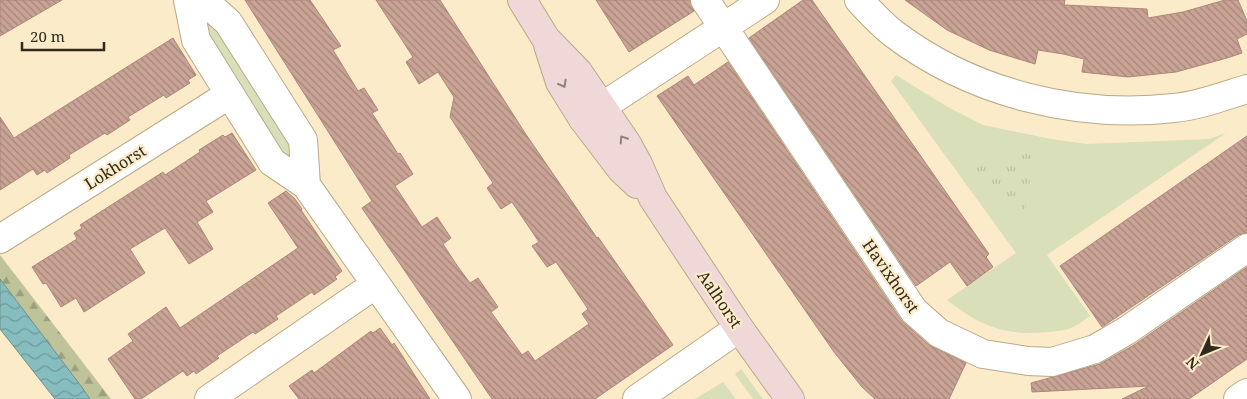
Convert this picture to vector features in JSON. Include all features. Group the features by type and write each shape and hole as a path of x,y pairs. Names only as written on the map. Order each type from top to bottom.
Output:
{"street":[{"path":"188,0 196,40 272,162 306,185 457,399"},
{"path":"203,0 228,22 303,140 306,185"},
{"name":"Aalhorst","path":"522,0 546,39 560,82 592,113 621,169 653,198 739,328 790,399"},
{"name":"Havixhorst","path":"705,0 914,311 939,333 960,344 983,354 1028,361 1052,362 1095,349 1126,331 1247,248"},
{"path":"592,113 765,0"},
{"path":"858,0 894,34 920,52 957,73 1010,93 1096,110 1139,110 1175,108 1247,89"},
{"name":"Lokhorst","path":"0,239 230,94"},
{"path":"209,399 376,284"},
{"path":"637,399 739,328"},
{"path":"1238,399 1247,393"}],"green space":[{"path":"209,10 303,160 287,169 192,21"},
{"path":"896,75 946,106 983,125 1051,139 1087,144 1209,139 1226,133 1047,255 1090,316 1068,329 1033,333 1006,331 970,316 947,300 1016,253 891,81"},
{"path":"1035,149 1024,217 965,169"},
{"path":"0,255 111,399 90,399 0,279"},
{"path":"741,369 763,399 753,399 735,374"},
{"path":"723,382 736,399 695,399"}],"water":[{"path":"0,279 90,399 55,399 0,329"}],"building":[{"path":"0,0 62,0 0,36"},
{"path":"245,0 310,0 341,46 333,50 358,91 364,88 378,110 372,113 413,174 395,186 422,227 437,217 451,238 443,244 456,264 470,283 478,278 498,307 491,312 522,355 528,351 535,361 589,324 582,314 588,309 556,262 547,267 532,246 539,242 512,202 501,209 487,188 493,183 450,117 454,97 438,72 419,84 406,62 413,57 376,0 440,0 525,133 673,345 595,399 492,399 362,208 372,201"},
{"path":"596,0 690,0 694,11 629,52"},
{"path":"803,0 812,0 989,254 986,257 993,267 967,286 950,262 916,286 749,38"},
{"path":"905,0 1065,0 1064,5 1147,9 1148,18 1183,12 1225,0 1238,0 1247,21 1247,34 1237,39 1242,53 1176,72 1128,77 1082,72 1084,59 1063,54 1038,50 1035,64 989,50 947,30"},
{"path":"173,38 196,75 188,80 190,83 166,98 164,95 128,117 130,120 107,135 105,133 69,155 70,158 47,173 45,170 37,175 33,169 0,190 0,117 14,138"},
{"path":"728,62 901,320 929,345 966,363 949,399 875,399 862,387 834,352 657,96 688,76 694,85"},
{"path":"232,133 256,170 206,201 213,212 197,222 213,249 189,264 165,228 130,249 145,273 84,312 76,298 61,307 46,283 43,284 32,267 77,239 74,233 82,228 80,225 163,172 165,175 223,135 225,137"},
{"path":"1247,136 1247,233 1238,235 1102,327 1060,266"},
{"path":"286,191 302,209 342,271 335,277 337,279 314,295 312,292 276,316 278,319 255,334 253,332 217,356 219,358 196,374 194,371 187,376 183,371 141,399 135,399 108,359 133,341 128,334 166,307 180,328 298,248 268,203"},
{"path":"1247,267 1247,359 1189,399 1122,399 1149,386 1032,392 1031,383 1100,364 1134,345"},
{"path":"380,328 392,345 394,343 430,399 299,399 289,386 312,370 314,373 371,331 373,333"}]}
